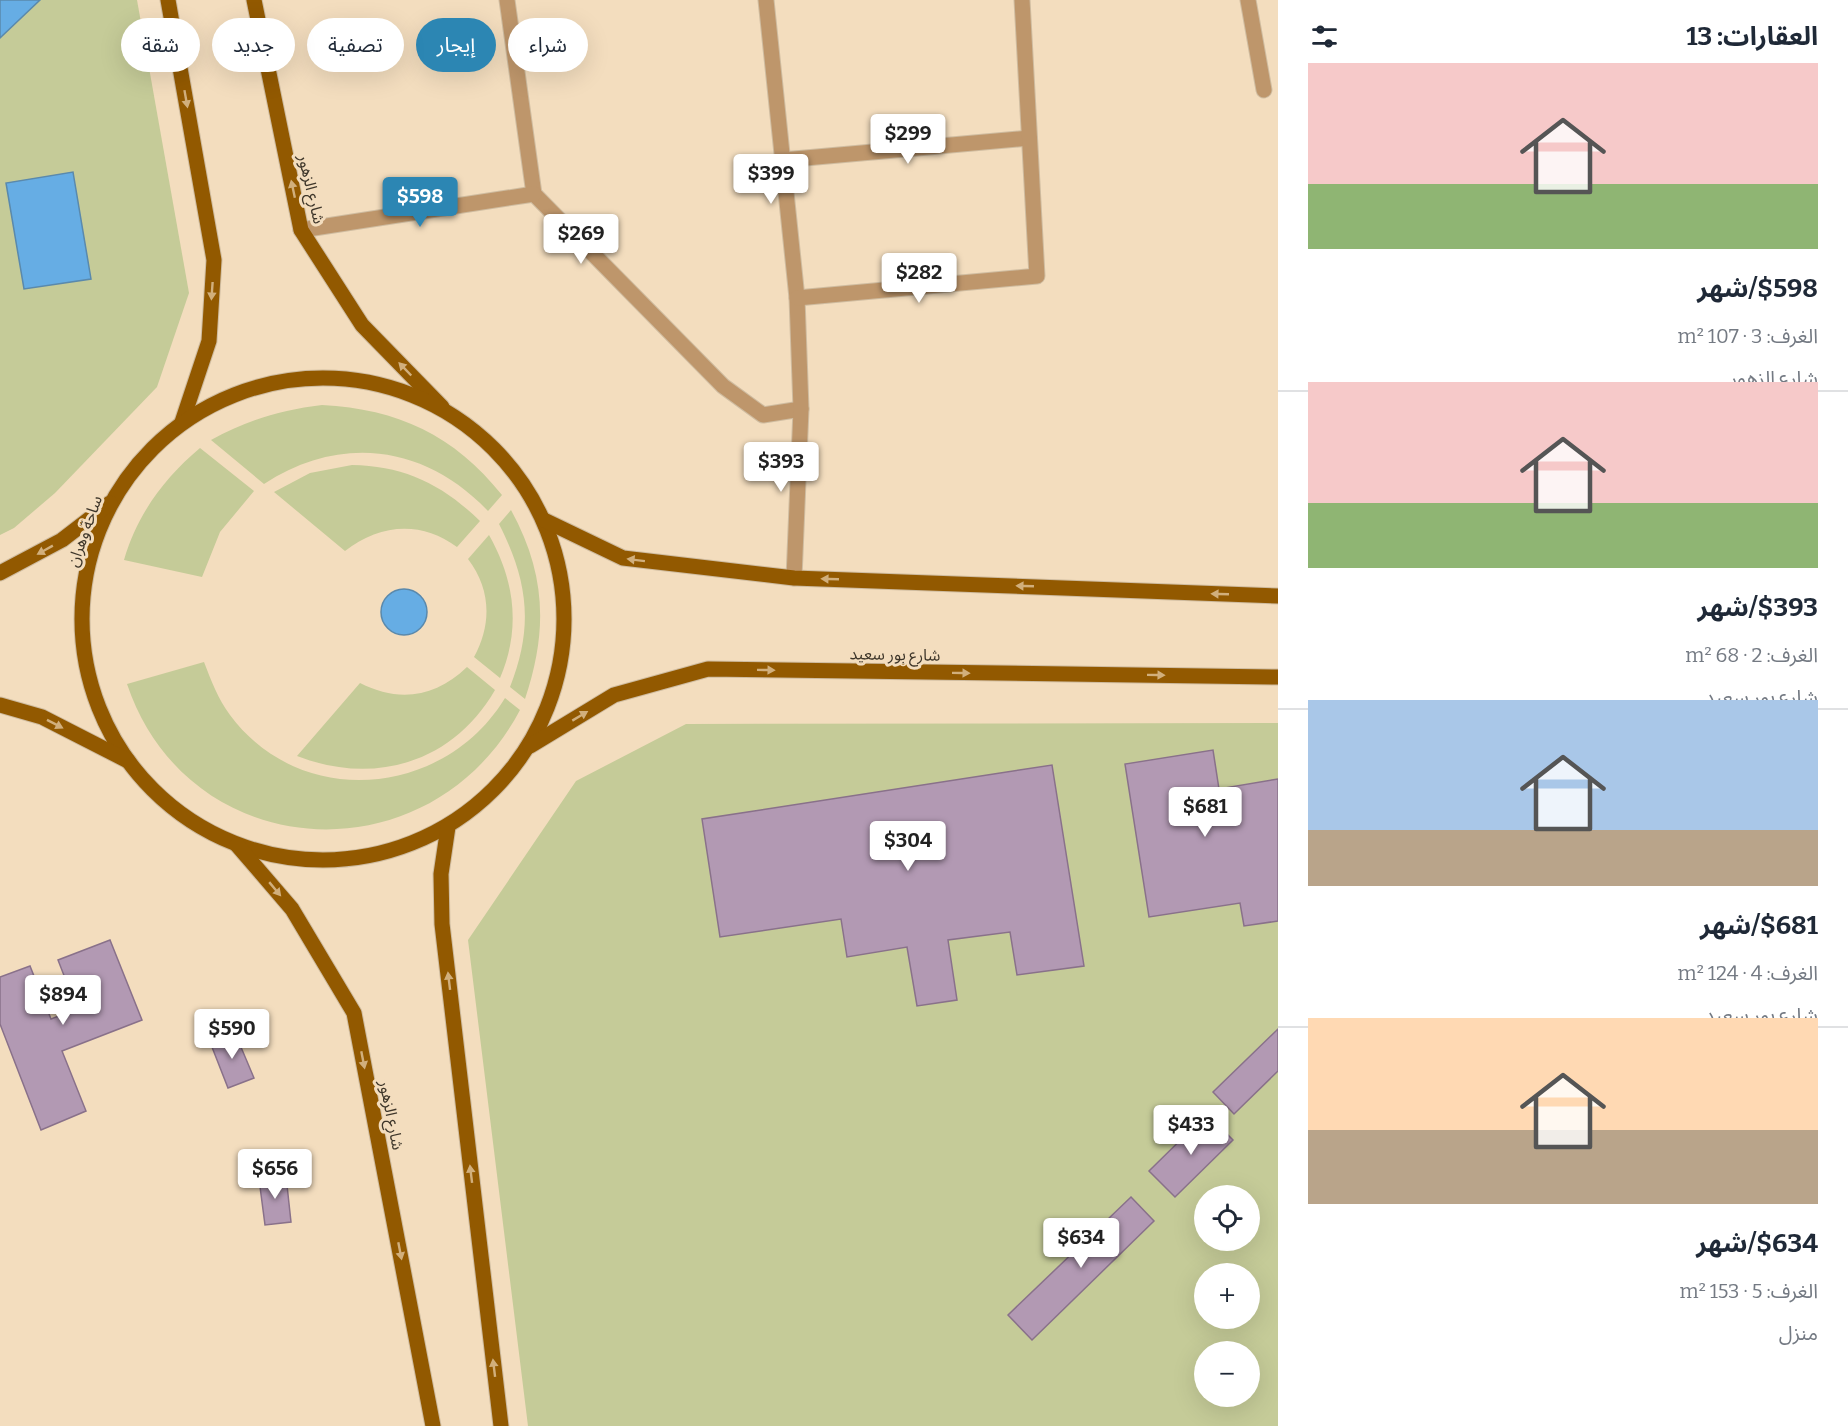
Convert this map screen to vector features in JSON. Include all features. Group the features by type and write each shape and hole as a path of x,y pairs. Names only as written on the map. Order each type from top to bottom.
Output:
{"main road":[{"path":"168,0 214,260 209,341 182,422"},
{"name":"شارع الزهور","path":"254,0 301,230 362,325 446,411"},
{"name":"ساحة وهران","path":"312,377 381,384 446,411 503,458 544,520 565,596 560,674 530,746 494,791 448,827 381,854 308,860 237,844 176,811 128,761 96,701 82,635 86,567 110,503 141,458 182,422 243,390 312,377"},
{"path":"0,573 62,540 110,503"},
{"path":"544,520 623,558 794,578 1278,596"},
{"name":"شارع بور سعيد","path":"530,746 614,695 708,669 1278,677"},
{"path":"0,705 42,717 128,761"},
{"path":"448,827 441,874 442,924 501,1426"},
{"name":"شارع الزهور","path":"237,844 292,909 354,1013 433,1426"}],"street":[{"path":"507,0 534,194 723,386 763,415 801,409"},
{"path":"766,0 797,298 801,409 794,578"},
{"path":"797,298 1037,276 1022,0"},
{"path":"1248,0 1264,90"},
{"path":"783,160 1029,138"},
{"path":"301,230 534,194"}],"green space":[{"path":"0,0 137,0 140,18 121,18 121,72 150,72 189,293 157,387 55,493 14,528 0,535"},
{"path":"322,405 375,412 400,419 422,429 444,441 464,456 502,495 488,511 463,489 437,472 410,460 381,454 352,453 323,458 293,468 264,484 211,440 265,417"},
{"path":"200,448 254,491 220,532 202,577 124,560 136,528 153,498"},
{"path":"352,465 371,466 405,473 437,487 480,521 457,547 429,532 400,529 372,535 345,551 274,492 310,473"},
{"path":"511,510 531,557 540,603 537,649 525,699 510,687 518,665 525,624 522,585 509,545 499,524"},
{"path":"489,535 505,570 512,605 511,641 500,678 474,657 484,632 486,607 481,582 468,559"},
{"path":"204,662 215,689 230,715 260,746 294,767 332,778 372,780 410,772 447,756 479,731 505,698 520,710 480,765 430,803 373,824 313,829 255,817 202,789 158,745 127,684"},
{"path":"467,667 495,690 478,715 457,735 434,751 409,762 382,768 355,769 326,765 297,756 360,683 389,693 416,694 443,685"},
{"path":"1278,723 1278,1426 528,1426 468,940 576,781 686,724"}],"water":[{"path":"0,0 40,0 0,38"},
{"path":"73,172 91,279 24,289 6,183"},
{"path":"404,589 420,596 427,612 420,628 404,635 388,628 381,612 388,596"}],"building":[{"path":"1213,750 1219,789 1278,779 1278,921 1244,926 1240,903 1149,917 1125,764"},
{"path":"1052,765 1084,966 1017,975 1010,932 948,940 957,1000 917,1006 907,947 847,957 841,919 720,937 702,819"},
{"path":"110,940 142,1020 62,1051 86,1111 41,1130 0,1024 0,977 30,966 51,1019 77,1009 58,960"},
{"path":"1278,1029 1278,1071 1234,1114 1213,1092"},
{"path":"235,1033 254,1078 228,1088 210,1042"},
{"path":"1207,1114 1233,1140 1175,1197 1149,1171"},
{"path":"286,1176 291,1222 265,1225 259,1179"},
{"path":"1131,1197 1154,1221 1032,1340 1008,1315"}]}
